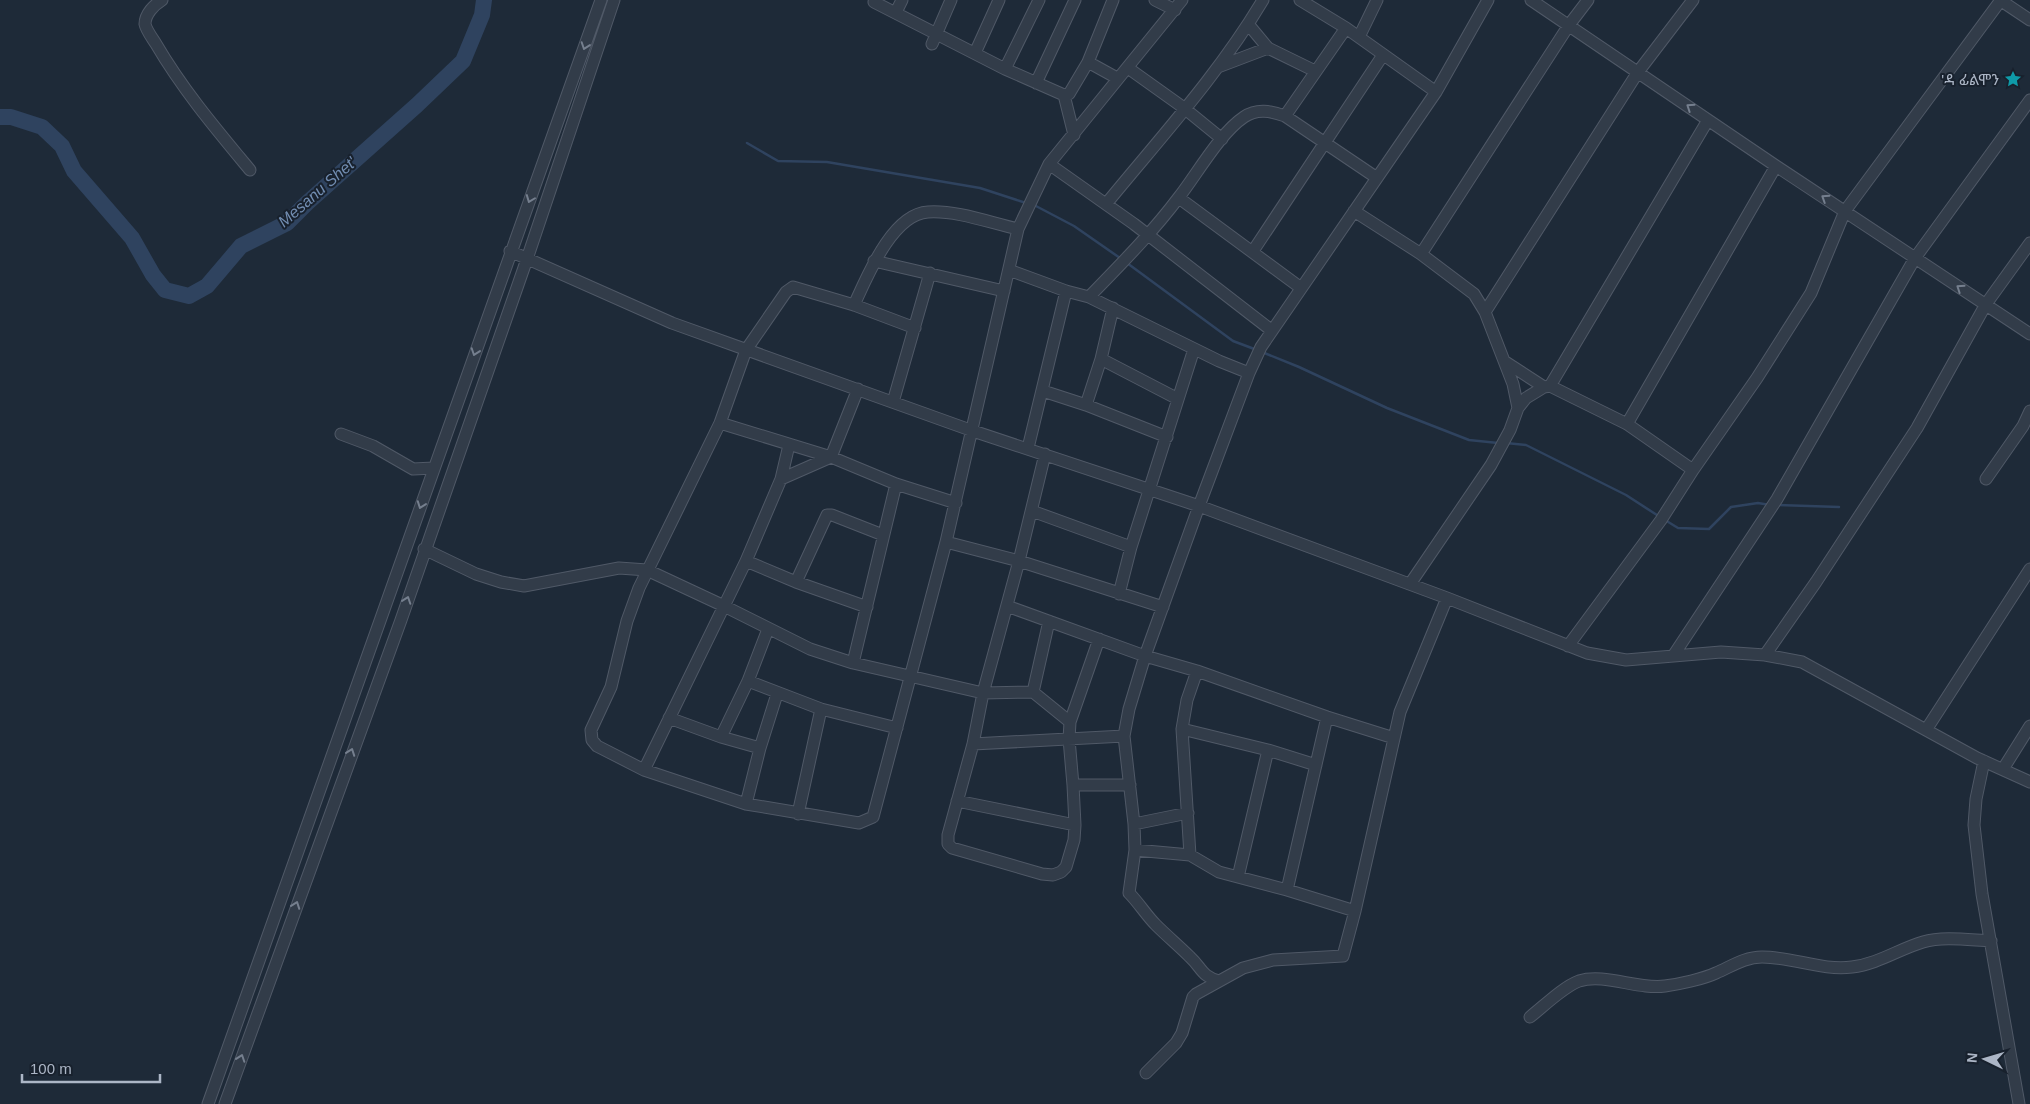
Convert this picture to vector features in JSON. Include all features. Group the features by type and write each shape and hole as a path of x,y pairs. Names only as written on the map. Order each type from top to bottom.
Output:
{"street":[{"path":"162,0 146,16 145,26 169,67 204,115 250,170"},
{"path":"208,1104 601,0"},
{"path":"225,1104 259,1005 401,620 527,259 614,0"},
{"path":"896,12 902,0"},
{"path":"932,44 951,0"},
{"path":"975,53 999,0"},
{"path":"1005,69 1039,0"},
{"path":"1036,83 1075,0"},
{"path":"874,2 937,32 1005,69 1064,95 1069,94 1088,62 1113,0"},
{"path":"915,328 854,305 793,287 790,288 746,350 720,423 646,570 627,622 611,687 591,730 592,740 597,746 644,770 746,804 859,823 874,817 956,503 1018,229 1049,164 1178,5 1155,0"},
{"path":"1106,204 1217,67 1263,0"},
{"path":"1300,0 1346,28 1436,92"},
{"path":"1359,37 1377,0"},
{"path":"1219,980 1208,978 1203,974 1192,958 1144,912 1137,900 1130,894 1131,870 1135,850 1134,824 1124,736 1133,695 1145,656 1248,373 1271,330 1436,92 1488,0"},
{"path":"1531,0 1776,166 2030,334"},
{"path":"1421,254 1569,24 1588,0"},
{"path":"1485,312 1638,72 1693,0"},
{"path":"1568,646 1661,520 1757,378 1811,293 1845,211 2000,0 2030,20"},
{"path":"1248,24 1268,48 1315,71"},
{"path":"1284,116 1346,28"},
{"path":"1217,67 1268,48"},
{"path":"1253,251 1383,54"},
{"path":"1088,62 1117,78"},
{"path":"1128,68 1184,108 1222,139"},
{"path":"1064,95 1074,135"},
{"path":"1673,656 1777,499 1915,258 2030,100"},
{"path":"1089,297 1148,236 1179,198 1222,139 1243,118 1251,113 1270,111 1284,116 1377,178"},
{"path":"1410,584 1491,465 1510,430 1518,408 1526,398 1547,386 1708,120"},
{"path":"1049,164 1106,204 1271,330"},
{"path":"1627,424 1776,166"},
{"path":"1179,198 1253,251 1300,288"},
{"path":"1354,211 1421,254 1474,294 1485,312 1513,384 1518,408"},
{"path":"854,305 874,261 889,239 916,216 926,212 949,213 1018,229"},
{"path":"1765,655 1816,582 1917,428 1986,304 2030,243"},
{"path":"510,252 672,323 973,431 1199,506 1447,598 1568,646 1626,660 1721,652 1765,655 1794,660 1811,666 1984,761 2030,782"},
{"path":"874,261 1004,291"},
{"path":"1009,270 1066,291 1089,297 1248,373"},
{"path":"893,402 930,273"},
{"path":"1028,448 1066,291"},
{"path":"1086,405 1101,359 1113,308"},
{"path":"1118,594 1194,348"},
{"path":"1101,359 1178,399"},
{"path":"1504,361 1547,386 1627,424 1693,470"},
{"path":"780,479 831,457 858,389"},
{"path":"1043,391 1086,405 1167,437"},
{"path":"1986,479 2023,426 2030,411"},
{"path":"720,423 831,457 896,484 956,503"},
{"path":"341,434 373,446 413,469 434,468"},
{"path":"644,770 746,561 780,479 789,445"},
{"path":"1045,454 1019,562 984,692 974,744 948,835 948,844 952,848 1042,874 1053,875 1061,872 1066,867 1074,840 1075,825 1069,739 1070,722 1099,639"},
{"path":"853,663 896,484"},
{"path":"1032,511 1131,547"},
{"path":"796,582 826,515 883,535"},
{"path":"946,542 1019,562 1163,607"},
{"path":"424,550 476,574 501,582 524,586 612,569 646,570 810,649 853,663 984,692 1032,692 1070,722"},
{"path":"746,561 867,608"},
{"path":"1926,730 2030,568"},
{"path":"1146,1073 1176,1042 1182,1033 1193,997 1219,980 1242,968 1273,960 1343,956 1400,712 1447,598"},
{"path":"1007,606 1145,656 1198,671 1327,717 1394,738"},
{"path":"1032,692 1049,621"},
{"path":"721,737 748,681 768,629"},
{"path":"1190,855 1182,729 1187,700 1198,671"},
{"path":"748,681 777,694 821,708 897,728"},
{"path":"746,804 760,748 777,694"},
{"path":"798,814 821,708"},
{"path":"1287,890 1327,717"},
{"path":"669,718 721,737 760,748"},
{"path":"2002,770 2030,726"},
{"path":"1182,729 1268,750 1316,765"},
{"path":"974,744 1124,736"},
{"path":"1238,877 1268,750"},
{"path":"1984,761 1976,799 1974,825 1982,894 2019,1104"},
{"path":"1073,785 1130,785"},
{"path":"957,801 1075,825"},
{"path":"1134,824 1188,813"},
{"path":"1135,850 1190,855 1219,872 1355,911"},
{"path":"1530,1016 1556,995 1578,981 1600,980 1643,987 1666,986 1714,974 1745,959 1760,957 1841,968 1864,966 1922,942 1936,939 1991,941"},
{"path":"244,1000 259,1005"}],"waterway":[{"name":"Mesanu Shet'","path":"0,117 11,117 42,127 62,146 74,171 132,238 153,275 165,290 189,296 207,286 241,246 287,223 463,61 482,15 484,0"},
{"path":"747,143 778,161 827,162 980,188 1026,203"},
{"path":"1034,205 1074,226 1120,258"},
{"path":"1127,263 1233,341 1257,350"},
{"path":"1262,352 1387,408 1469,440 1498,443"},
{"path":"1506,443 1526,445 1626,495 1660,517"},
{"path":"1665,520 1678,528 1709,529 1731,507 1758,503 1770,505"},
{"path":"1778,505 1839,507"}],"place":[{"name":"'ዳ ፊልሞን","path":"2013,79"}]}
